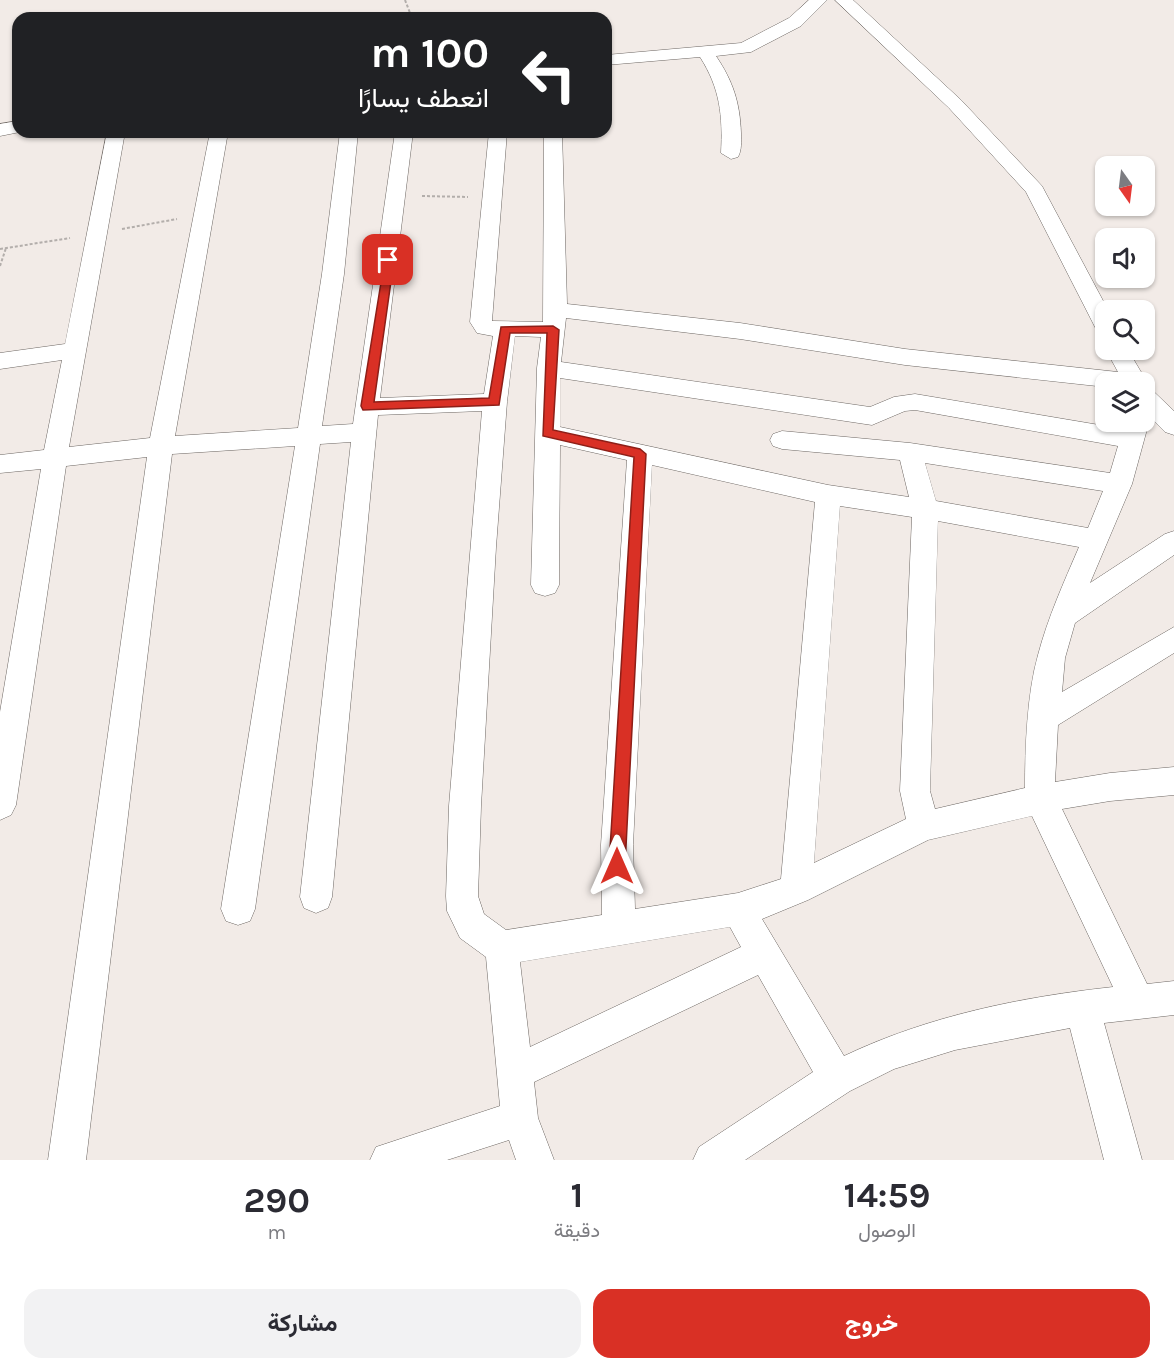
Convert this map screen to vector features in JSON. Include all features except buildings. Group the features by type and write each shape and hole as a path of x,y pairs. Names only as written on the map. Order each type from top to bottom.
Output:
{"street":[{"path":"612,60 745,48 770,38 795,22 819,0"},
{"path":"843,0 955,104 1035,190 1095,306"},
{"path":"706,53 725,80 728,92 731,153"},
{"path":"0,805 55,456 99,233 115,138"},
{"path":"67,1160 161,446 218,138"},
{"path":"238,909 337,247 348,138"},
{"path":"316,897 366,419 403,138"},
{"path":"498,138 481,322 485,328 505,329 554,320 740,331 905,357 1095,378"},
{"path":"545,585 549,368 554,320 553,138"},
{"path":"505,329 495,402 467,782 462,896 464,911 472,926 502,948 738,909 774,899 923,826 1040,798 1128,783 1174,781"},
{"path":"0,361 75,350"},
{"path":"549,368 852,414 872,416 902,403 915,402 1095,426"},
{"path":"0,464 55,456 308,434 366,419 495,402"},
{"path":"1155,407 1174,426"},
{"path":"1134,432 1119,484 1063,616 1051,658 1040,753 1040,798 1137,1000"},
{"path":"547,433 828,495 925,509 1094,539"},
{"path":"782,440 910,452 1119,484"},
{"path":"910,452 925,509 915,791 923,826"},
{"path":"619,928 616,845 640,454"},
{"path":"796,889 828,495"},
{"path":"1063,616 1174,541"},
{"path":"1044,718 1174,639"},
{"path":"738,909 837,1078"},
{"path":"502,948 520,1118 536,1160"},
{"path":"514,1073 765,954"},
{"path":"712,1160 837,1078 889,1053 955,1032 1082,1008 1137,1000 1174,998"},
{"path":"1082,1008 1123,1160"},
{"path":"389,1160 520,1118"}],"path":[{"path":"0,249 204,214"},
{"path":"0,266 6,248"}],"route":[{"path":"388,260 368,406 495,402 505,329 553,330 547,433 640,454 616,845 617,866"}]}
